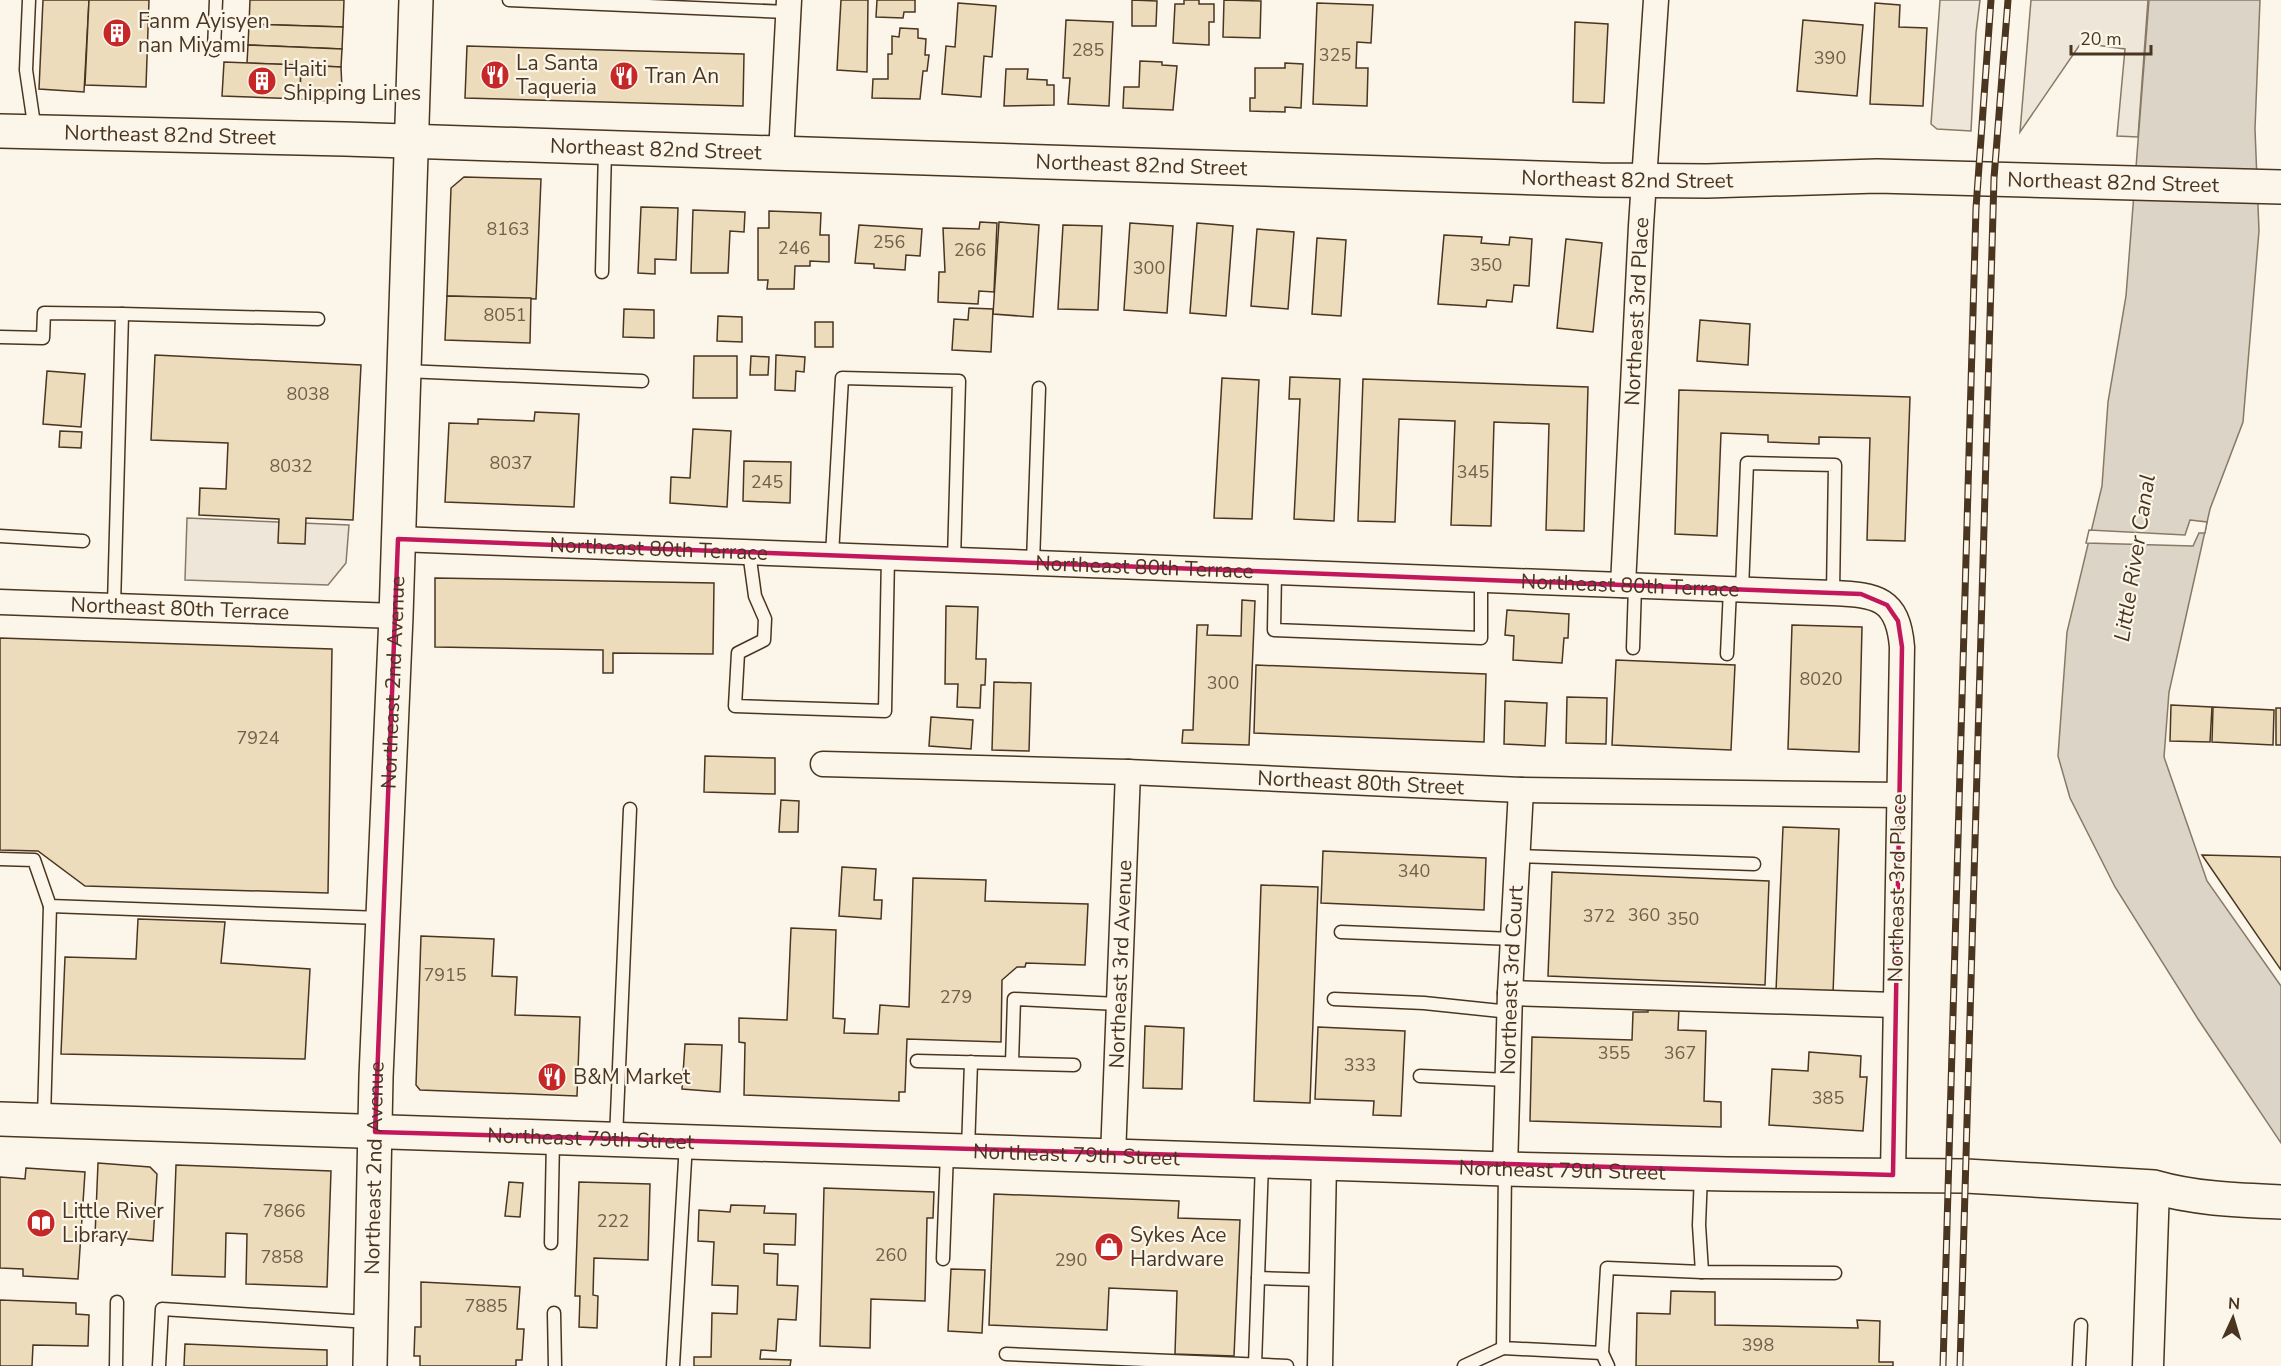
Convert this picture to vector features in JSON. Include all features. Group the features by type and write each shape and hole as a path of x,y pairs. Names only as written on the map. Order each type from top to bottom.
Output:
{"main road":[{"name":"Northeast 2nd Avenue","path":"370,1366 375,1132 396,616 416,0"},
{"name":"Northeast 82nd Street","path":"0,131 1644,181 1736,181 1877,176 2271,186"},
{"name":"Northeast 79th Street","path":"0,1119 1505,1169 1996,1178 2154,1187 2209,1198 2281,1202"},
{"name":"Northeast 79th Street","path":"2154,1187 2176,1181 2208,1177 2281,1180"}],"street":[{"name":"Northeast 3rd Place","path":"1629,585 1644,181 1656,0"},
{"path":"781,154 789,6"},
{"name":"Northeast 80th Terrace","path":"398,539 1861,594 1887,605"},
{"name":"Northeast 80th Terrace","path":"0,602 396,616"},
{"name":"Northeast 3rd Place","path":"1887,605 1898,621 1902,647 1893,1175"},
{"name":"Northeast 80th Street","path":"823,764 1128,772 1521,790 1899,795"},
{"name":"Northeast 3rd Avenue","path":"1113,1156 1128,772"},
{"name":"Northeast 3rd Court","path":"1505,1169 1510,1002 1521,790"},
{"path":"1510,1002 1895,1005"},
{"path":"1320,1366 1324,1163"},
{"path":"2148,1366 2154,1187"}],"lane":[{"path":"29,0 26,70 35,132"},
{"path":"214,50 216,0"},
{"path":"509,0 789,6"},
{"path":"602,272 605,148"},
{"path":"0,337 43,338 44,313 318,319"},
{"path":"114,605 122,314"},
{"path":"404,371 642,381"},
{"path":"832,555 842,378 959,381 954,560"},
{"path":"1034,563 1039,388"},
{"path":"1726,654 1736,589 1747,463 1835,465 1833,593"},
{"path":"0,536 82,541"},
{"path":"749,552 755,596 765,619 764,639 738,653 735,706 885,711 888,558"},
{"path":"1275,572 1274,630 1285,631 1481,638 1481,580"},
{"path":"1629,585 1632,648"},
{"path":"616,1140 630,809"},
{"path":"1518,856 1754,864"},
{"path":"0,859 34,860 50,906 44,1121"},
{"path":"50,906 383,918"},
{"path":"1341,932 1513,939"},
{"path":"1012,1063 1014,999 1118,1004"},
{"path":"1334,999 1424,1003 1510,1002"},
{"path":"917,1062 1074,1065"},
{"path":"943,1259 971,1062"},
{"path":"1420,1076 1508,1080"},
{"path":"551,1243 553,1137"},
{"path":"673,1366 686,1142"},
{"path":"1255,1365 1262,1161"},
{"path":"1503,1348 1505,1169"},
{"path":"1701,1174 1699,1225 1702,1272"},
{"path":"1608,1366 1602,1353 1607,1268 1702,1272 1835,1273"},
{"path":"1258,1278 1320,1280"},
{"path":"116,1366 117,1302"},
{"path":"159,1366 162,1310 371,1322"},
{"path":"554,1313 555,1366"},
{"path":"2079,1366 2081,1325"},
{"path":"1464,1366 1503,1348 1602,1353"},
{"path":"1006,1354 1287,1366"}],"highlighted area":[{"path":"398,539 1861,594 1887,605 1898,621 1902,647 1893,1175 375,1132"}],"shaded area":[{"path":"1940,0 1980,0 1971,131 1937,129 1931,124"},
{"path":"2031,0 2148,0 2138,137 2117,136 2125,49 2081,43 2020,132"},
{"path":"187,518 349,525 346,563 328,585 185,580"}],"water":[{"name":"Little River Canal","path":"2149,0 2260,0 2255,129 2259,231 2243,422 2210,509 2169,692 2164,757 2207,881 2281,986 2281,1143 2198,1019 2115,887 2070,798 2058,756 2067,632 2102,486 2108,402 2126,296"}],"pier":[{"path":"2190,520 2207,522 2205,533 2199,533 2193,546 2086,543 2089,530 2185,535"}],"building":[{"path":"43,0 89,0 84,92 39,89"},
{"name":"Fanm Ayisyen nan Miyami","path":"89,0 149,0 146,87 85,85"},
{"path":"250,0 344,0 343,27 249,24"},
{"path":"841,0 868,0 867,72 837,70"},
{"path":"877,0 915,0 915,12 904,12 903,18 876,17"},
{"path":"1132,0 1157,1 1156,26 1132,26"},
{"path":"1184,0 1199,0 1199,4 1214,4 1214,22 1209,22 1209,45 1173,43 1175,4 1184,4"},
{"path":"1224,0 1261,1 1260,38 1223,37"},
{"path":"958,3 996,6 992,57 984,56 981,97 942,94 946,46 955,47"},
{"path":"1317,3 1373,5 1371,43 1357,42 1356,68 1368,68 1367,106 1313,104"},
{"path":"1875,3 1900,5 1899,27 1927,28 1923,106 1870,104"},
{"path":"1066,20 1113,22 1109,106 1068,104 1070,78 1063,78"},
{"path":"1803,20 1863,25 1857,96 1797,91"},
{"path":"1575,22 1608,24 1604,103 1573,102"},
{"path":"249,24 343,27 342,49 248,45"},
{"path":"900,28 918,29 918,38 926,39 925,55 929,55 927,71 923,71 920,99 872,98 873,79 888,79 888,54 892,54 892,36 899,37"},
{"path":"248,45 342,49 341,67 247,63"},
{"path":"467,46 744,54 743,106 465,98"},
{"path":"1140,61 1162,62 1162,65 1177,66 1173,110 1123,108 1124,87 1139,87"},
{"name":"Haiti Shipping Lines","path":"224,62 301,65 300,99 222,96"},
{"path":"1285,63 1303,64 1301,108 1285,107 1285,112 1250,111 1250,98 1255,98 1255,68 1285,68"},
{"path":"301,65 341,67 342,90 329,101 300,99"},
{"path":"1006,69 1028,69 1027,79 1047,80 1047,85 1054,85 1054,105 1004,106"},
{"path":"464,177 541,179 536,299 447,296 451,188"},
{"path":"641,207 678,208 676,260 655,259 655,274 638,273"},
{"path":"693,210 745,212 744,232 730,231 728,273 691,273"},
{"path":"769,211 821,213 820,235 829,235 829,262 810,261 810,266 795,266 794,289 767,289 768,280 758,280 758,228 769,228"},
{"path":"980,222 997,223 994,292 979,291 978,304 938,302 939,272 945,272 943,228 979,229"},
{"path":"999,222 1039,225 1033,317 993,314"},
{"path":"1130,223 1173,226 1167,313 1124,310"},
{"path":"1197,223 1233,226 1226,316 1190,313"},
{"path":"859,225 922,229 920,256 906,255 905,270 874,268 874,264 855,263"},
{"path":"1063,225 1102,226 1098,310 1058,309"},
{"path":"1257,229 1294,232 1288,309 1251,306"},
{"path":"1444,235 1482,237 1481,243 1509,245 1510,237 1532,239 1529,286 1514,285 1512,302 1487,300 1486,307 1438,304"},
{"path":"1317,238 1346,240 1341,316 1312,314"},
{"path":"1566,239 1602,243 1593,332 1557,328"},
{"path":"447,296 531,298 530,343 445,340"},
{"path":"969,308 993,309 991,352 952,350 954,319 968,320"},
{"path":"624,309 654,310 654,338 623,337"},
{"path":"718,316 742,317 742,342 717,341"},
{"path":"1700,320 1750,324 1748,365 1697,361"},
{"path":"815,322 833,322 833,347 815,347"},
{"path":"155,355 361,365 353,520 306,518 305,544 278,543 279,519 199,515 200,488 226,489 228,443 151,440"},
{"path":"776,355 805,357 804,372 796,371 795,391 775,390"},
{"path":"694,356 737,356 737,398 693,398"},
{"path":"751,356 769,357 768,375 750,375"},
{"path":"47,371 85,374 81,427 43,424"},
{"path":"1290,377 1340,379 1334,521 1294,519 1300,399 1289,399"},
{"path":"1222,378 1259,380 1252,519 1214,518"},
{"path":"1363,379 1588,387 1584,531 1546,530 1549,424 1494,422 1491,526 1451,525 1455,421 1399,419 1395,522 1358,521"},
{"path":"1679,390 1910,397 1905,541 1867,540 1870,438 1819,437 1819,444 1768,442 1768,435 1721,433 1717,536 1675,534"},
{"path":"535,412 579,414 574,507 445,502 449,423 478,424 478,419 534,421"},
{"path":"693,429 731,431 727,507 670,503 671,477 690,478"},
{"path":"60,431 82,432 81,448 59,447"},
{"path":"744,461 791,462 790,503 743,501"},
{"path":"435,578 714,583 713,654 613,653 613,673 603,673 603,650 435,647"},
{"path":"1242,600 1255,601 1249,745 1182,743 1183,730 1193,730 1197,625 1208,625 1207,635 1241,636"},
{"path":"946,606 978,607 976,659 986,659 985,685 981,685 980,708 957,707 958,684 945,684"},
{"path":"1507,610 1569,614 1568,638 1564,638 1562,663 1513,660 1514,636 1505,635"},
{"path":"1792,625 1862,627 1859,752 1788,749"},
{"path":"0,638 332,649 328,893 85,886 38,851 0,850"},
{"path":"1616,660 1735,665 1731,750 1612,745"},
{"path":"1256,665 1486,674 1484,742 1254,733"},
{"path":"994,682 1031,683 1029,751 992,750"},
{"path":"1567,697 1607,698 1606,744 1566,743"},
{"path":"1505,701 1547,703 1545,746 1504,744"},
{"path":"2171,705 2212,707 2210,742 2170,741"},
{"path":"2213,707 2274,710 2273,745 2212,742"},
{"path":"2276,708 2281,708 2281,745 2276,745"},
{"path":"931,717 973,720 971,749 929,746"},
{"path":"705,756 775,758 775,794 704,792"},
{"path":"781,800 799,801 798,832 779,832"},
{"path":"1783,827 1839,829 1833,994 1776,991"},
{"path":"1323,851 1486,858 1484,910 1321,903"},
{"path":"2202,855 2281,857 2281,970"},
{"path":"842,867 876,869 874,900 882,900 881,919 839,916"},
{"path":"1552,872 1769,881 1765,985 1548,976"},
{"path":"913,878 986,880 985,901 1088,904 1085,965 1026,963 1025,967 1017,967 1002,980 1001,1042 907,1039 905,1092 899,1092 899,1101 744,1095 745,1043 739,1042 739,1018 787,1020 791,928 836,930 833,1018 845,1019 844,1033 878,1034 880,1005 909,1007"},
{"path":"1261,885 1318,887 1310,1103 1254,1101"},
{"path":"138,919 225,922 221,963 310,969 305,1059 61,1054 65,957 136,959"},
{"path":"421,936 494,939 492,976 517,977 515,1015 580,1017 577,1096 420,1090 416,1085"},
{"path":"1648,1007 1679,1008 1678,1030 1706,1031 1704,1101 1721,1102 1721,1127 1530,1121 1532,1037 1632,1040 1633,1012 1648,1012"},
{"path":"1145,1026 1184,1028 1182,1089 1143,1088"},
{"path":"1318,1027 1405,1031 1401,1116 1373,1115 1374,1101 1315,1099"},
{"path":"685,1044 722,1045 720,1092 682,1089"},
{"path":"1809,1052 1861,1056 1860,1077 1867,1077 1863,1131 1769,1125 1772,1069 1808,1071"},
{"path":"98,1163 150,1167 157,1174 153,1241 95,1236"},
{"path":"176,1165 331,1171 327,1287 246,1284 247,1234 226,1233 225,1277 172,1275"},
{"name":"Little River Library","path":"26,1168 85,1172 78,1279 23,1276 23,1269 0,1268 0,1177 25,1179"},
{"path":"509,1182 523,1183 520,1217 505,1216"},
{"path":"579,1182 650,1184 648,1260 594,1258 593,1295 598,1296 597,1328 579,1327 580,1296 575,1296"},
{"path":"824,1188 934,1192 933,1218 927,1218 925,1301 871,1299 870,1348 820,1346"},
{"path":"994,1194 1179,1201 1178,1218 1240,1220 1234,1356 1175,1354 1177,1291 1109,1288 1107,1330 989,1325"},
{"path":"731,1205 765,1206 764,1213 796,1214 795,1245 764,1244 764,1253 778,1254 777,1285 798,1286 796,1320 778,1319 776,1351 761,1350 760,1359 791,1360 790,1366 694,1366 694,1357 711,1357 712,1313 737,1314 738,1286 712,1285 714,1242 698,1241 699,1210 730,1212"},
{"path":"951,1269 985,1270 982,1333 948,1331"},
{"path":"421,1282 520,1287 517,1329 524,1329 522,1360 516,1360 516,1366 420,1366 420,1356 414,1356 415,1327 421,1327"},
{"path":"1671,1291 1715,1292 1715,1325 1858,1328 1857,1320 1880,1321 1879,1362 1893,1362 1893,1366 1636,1366 1637,1313 1670,1314"},
{"path":"0,1300 76,1303 76,1314 89,1315 88,1346 33,1345 32,1366 0,1366"},
{"path":"185,1344 327,1350 327,1366 184,1366"}],"railway":[{"path":"1943,1366 1976,208 1991,0"},
{"path":"1960,1366 1994,178 2008,0"}],"place":[{"name":"Fanm Ayisyen nan Miyami","path":"117,33"},
{"name":"La Santa Taqueria","path":"495,75"},
{"name":"Tran An","path":"624,76"},
{"name":"Haiti Shipping Lines","path":"262,81"},
{"name":"B&M Market","path":"552,1077"},
{"name":"Little River Library","path":"41,1223"},
{"name":"Sykes Ace Hardware","path":"1109,1247"}]}
